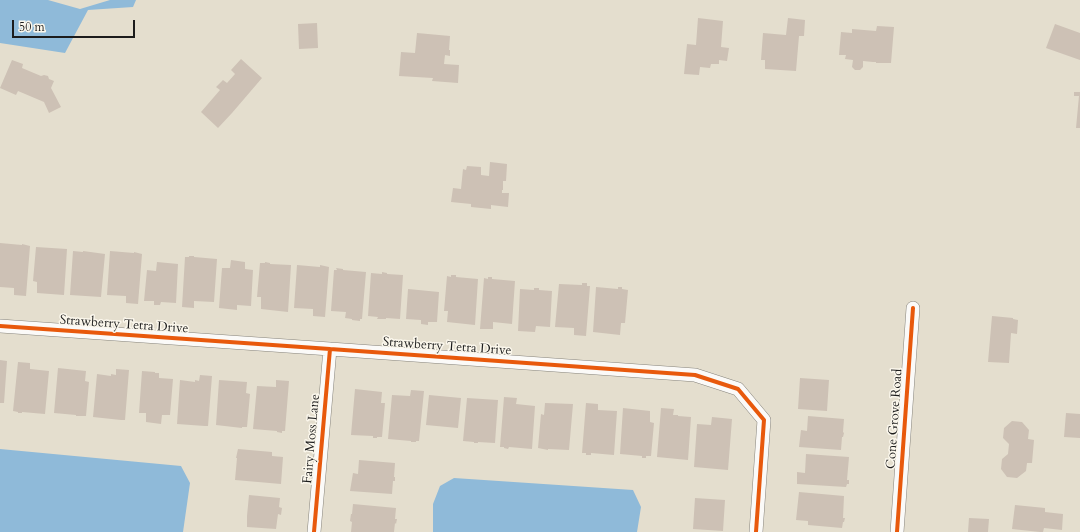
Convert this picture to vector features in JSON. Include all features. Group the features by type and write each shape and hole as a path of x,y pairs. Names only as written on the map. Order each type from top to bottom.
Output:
{"street":[{"name":"Cone Grove Road","path":"897,532 913,308"},
{"name":"Strawberry Tetra Drive","path":"0,326 330,348 695,375 738,389 764,420 756,532"},
{"name":"Fairy Moss Lane","path":"314,532 330,348"}],"water":[{"path":"0,0 48,0 80,9 110,0 136,0 133,7 88,10 65,53 0,43"},
{"path":"0,449 181,466 190,483 183,532 0,532"},
{"path":"454,478 633,490 641,507 637,532 433,532 433,504 440,486"}],"building":[{"path":"698,18 723,21 721,47 729,48 727,61 719,60 719,64 711,64 710,68 700,67 699,75 684,74 687,44 696,45"},
{"path":"788,18 805,20 804,36 799,36 796,71 765,69 765,60 761,60 763,33 786,35"},
{"path":"317,23 318,48 299,49 298,24"},
{"path":"1055,24 1080,33 1080,60 1046,48"},
{"path":"877,26 894,27 891,63 863,61 863,67 860,70 855,70 852,67 853,60 845,59 846,55 839,55 841,32 852,33 852,29 876,31"},
{"path":"417,33 450,36 450,56 445,55 444,64 459,65 458,83 432,81 433,78 399,76 401,52 415,53"},
{"path":"241,59 262,78 218,128 201,112 220,90 216,87 223,80 227,83 235,74 231,70"},
{"path":"12,60 23,64 22,68 41,76 48,76 49,79 54,81 51,88 61,107 49,113 44,102 18,91 16,95 0,88"},
{"path":"1074,92 1080,92 1080,128 1076,128 1079,96 1074,96"},
{"path":"490,162 507,164 506,181 503,181 502,193 509,193 508,207 491,205 491,209 471,207 471,204 451,202 453,188 461,189 463,169 466,170 467,166 481,167 481,175 489,176"},
{"path":"0,243 30,246 26,296 14,295 14,288 0,287"},
{"path":"36,247 67,249 64,295 37,293 37,282 33,281"},
{"path":"73,251 105,254 101,297 70,295"},
{"path":"110,251 134,252 142,254 138,304 126,303 126,296 107,295"},
{"path":"189,256 217,259 214,302 194,301 194,308 182,307 185,257"},
{"path":"231,260 245,262 245,269 253,270 251,306 237,305 237,310 219,308 222,268 230,268"},
{"path":"157,262 178,264 176,303 161,302 160,305 154,305 154,301 144,301 147,270 156,271"},
{"path":"265,262 270,264 291,265 288,312 261,309 261,297 257,297 260,263"},
{"path":"297,265 320,267 320,265 329,267 325,317 313,316 313,309 294,308"},
{"path":"336,268 366,272 362,319 360,319 360,321 345,318 346,312 331,311 334,270 337,270"},
{"path":"382,272 387,274 403,275 400,319 377,319 378,317 368,316 371,273 382,274"},
{"path":"451,275 456,275 456,277 478,279 475,325 447,322 448,311 444,311 447,276 451,277"},
{"path":"488,277 492,277 492,279 515,281 512,324 493,322 493,329 480,329 484,278 488,279"},
{"path":"582,283 587,283 587,286 590,286 586,336 574,335 574,328 555,327 559,284 582,285"},
{"path":"596,287 618,289 618,287 622,287 622,289 628,290 625,323 621,323 620,335 593,332"},
{"path":"534,288 552,291 550,327 536,326 535,332 518,331 520,289 534,290"},
{"path":"408,289 439,292 437,322 428,322 428,325 421,324 421,320 406,319"},
{"path":"992,316 1013,318 1018,320 1017,334 1011,333 1009,363 988,362"},
{"path":"0,360 7,361 4,403 0,403"},
{"path":"18,362 30,363 30,369 49,371 45,414 18,413 13,411"},
{"path":"58,368 86,371 85,381 89,382 86,416 54,413"},
{"path":"116,369 129,370 125,420 93,417 97,374 111,376 111,374 116,375"},
{"path":"142,371 159,373 159,378 173,379 170,415 162,415 161,424 146,422 146,413 139,413"},
{"path":"200,375 212,376 208,426 177,424 180,380 195,382 195,380 199,381"},
{"path":"800,378 829,380 827,411 798,409"},
{"path":"219,380 247,382 246,393 250,394 247,427 242,428 216,425"},
{"path":"276,380 289,381 285,431 282,431 282,433 277,431 253,429 257,386 276,387"},
{"path":"355,389 382,392 381,403 385,403 382,437 373,438 373,436 351,435"},
{"path":"411,390 424,391 419,441 411,442 388,439 392,395 410,396"},
{"path":"429,395 461,398 458,428 426,425"},
{"path":"504,397 517,398 516,404 535,406 532,449 509,447 508,449 500,447"},
{"path":"467,398 498,400 495,443 474,443 463,441"},
{"path":"545,403 573,404 569,450 548,450 538,448 541,414 544,415"},
{"path":"586,403 598,404 598,410 617,411 614,455 591,453 591,455 586,455 586,453 582,453"},
{"path":"623,408 650,411 650,422 654,423 651,456 642,458 642,456 620,454"},
{"path":"661,408 674,409 673,415 691,417 688,460 657,457"},
{"path":"1066,413 1080,414 1080,438 1064,437"},
{"path":"808,416 844,419 844,433 842,437 841,450 799,447 801,430 807,431"},
{"path":"712,417 732,419 728,470 694,467 697,424 711,425"},
{"path":"1012,421 1022,422 1029,430 1028,439 1034,440 1032,463 1027,463 1026,471 1017,478 1007,477 1001,469 1002,459 1008,454 1009,444 1003,438 1004,428"},
{"path":"238,449 272,452 272,456 283,457 281,484 235,480"},
{"path":"806,454 849,457 847,480 849,480 849,484 847,484 846,487 797,484 797,472 805,473"},
{"path":"359,460 395,463 395,481 393,481 392,494 350,491 353,473 358,474"},
{"path":"799,492 844,496 843,518 845,518 842,528 808,525 808,521 796,520"},
{"path":"249,495 280,498 279,507 282,508 281,515 278,514 276,529 247,527"},
{"path":"695,498 725,500 723,531 693,529"},
{"path":"353,504 396,508 395,519 397,519 394,532 351,532 352,522 350,521"},
{"path":"1015,505 1045,508 1045,512 1063,514 1062,530 1044,528 1043,532 1040,532 1012,529"},
{"path":"969,518 989,519 988,532 968,532"}],"cycle path":[{"path":"897,532 913,308"},
{"path":"0,326 695,375 738,389 764,420 756,532"},
{"path":"314,532 330,349"}]}
